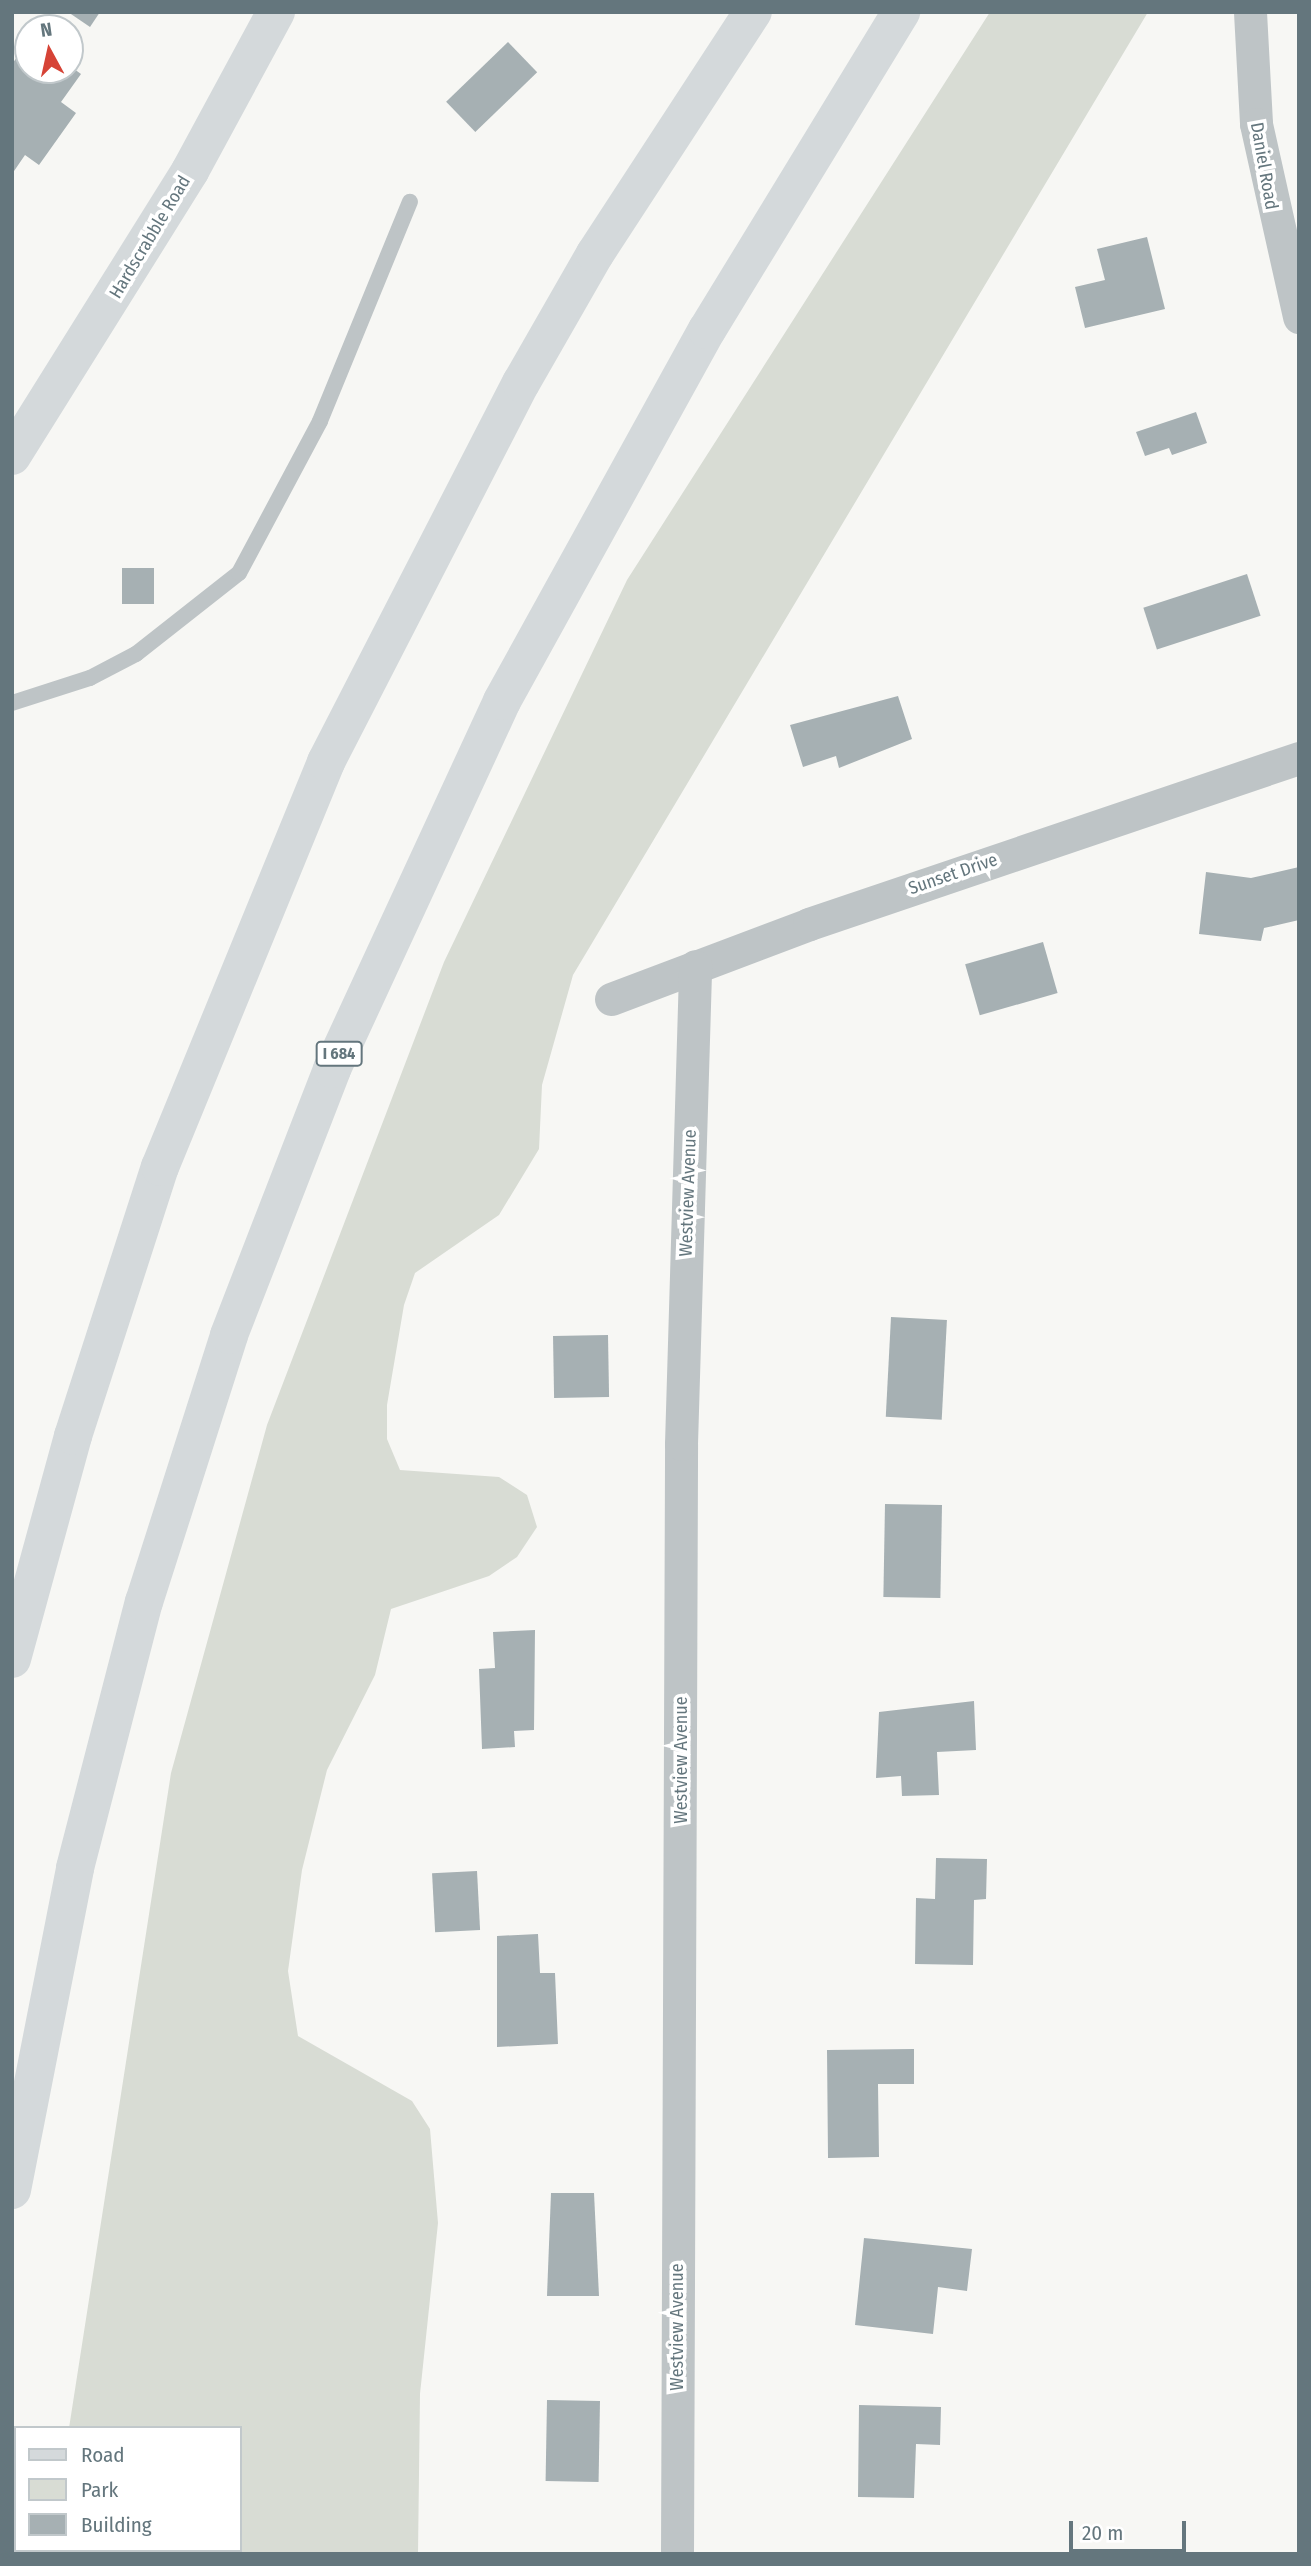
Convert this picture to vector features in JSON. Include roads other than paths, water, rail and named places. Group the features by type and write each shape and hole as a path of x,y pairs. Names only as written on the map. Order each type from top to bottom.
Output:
{"main road":[{"name":"Hardscrabble Road","path":"12,456 190,171 276,12"},
{"path":"12,1659 73,1436 160,1167 321,774 521,383 596,254 753,12"},
{"name":"I 684","path":"12,2190 66,1908 144,1602 229,1335 332,1069 502,701 706,330 901,12"}],"street":[{"name":"Daniel Road","path":"1250,12 1256,124 1299,317"},
{"name":"Sunset Drive","path":"611,999 695,965 1299,758"},
{"name":"Westview Avenue","path":"677,2554 681,1444 695,965"}],"lane":[{"path":"12,704 90,678 136,654 239,573 320,421 410,202"}]}
